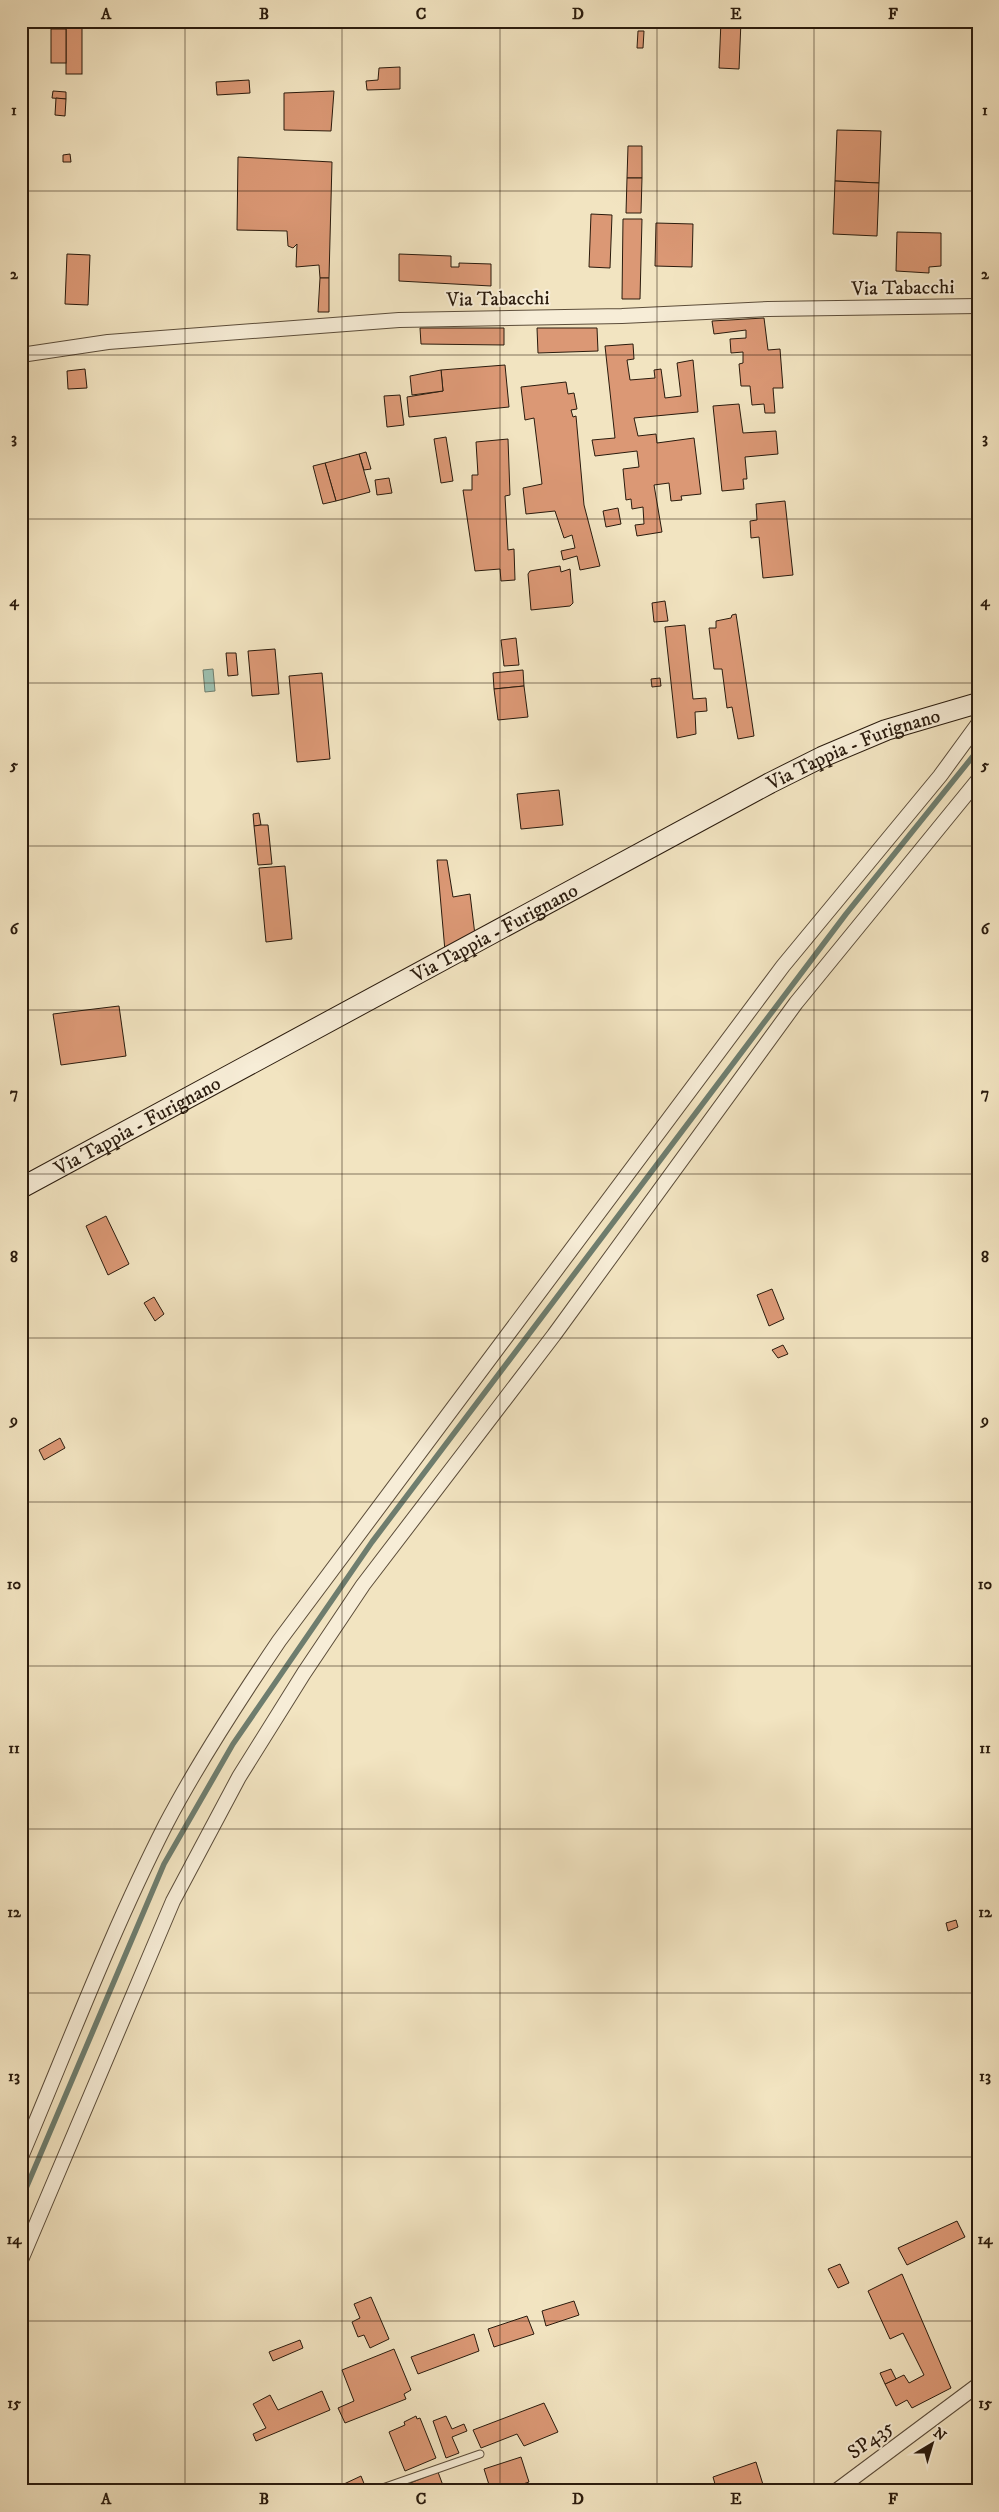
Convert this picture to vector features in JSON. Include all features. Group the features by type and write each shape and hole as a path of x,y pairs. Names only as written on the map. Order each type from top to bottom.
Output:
{"street":[{"name":"Via Tabacchi","path":"21,355 108,342 399,320 622,316 768,309 978,306"},
{"name":"Via Tappia - Furignano","path":"21,1188 770,783 830,753 886,730 978,703"},
{"path":"21,2157 136,1886 167,1823 250,1684 279,1641 782,966 940,776 978,724"},
{"path":"21,2260 173,1901 239,1777 304,1673 363,1585 554,1334 796,1003 978,780"},
{"name":"SP435","path":"836,2491 978,2385"}],"lane":[{"path":"374,2491 480,2454"}],"shaded area":[{"path":"213,669 215,691 205,692 203,670"}],"building":[{"path":"382,21 404,21 404,27 383,27"},
{"path":"645,21 656,21 656,25 645,26"},
{"path":"721,21 741,21 739,69 719,68"},
{"path":"66,25 82,25 82,74 66,74"},
{"path":"51,29 66,29 66,63 51,63"},
{"path":"638,31 644,31 643,48 637,48"},
{"path":"400,67 400,89 367,90 366,81 378,80 379,68"},
{"path":"249,80 250,93 217,95 216,82"},
{"path":"53,91 66,92 66,99 52,98"},
{"path":"334,91 331,131 284,130 284,93"},
{"path":"56,98 66,99 65,116 55,115"},
{"path":"21,110 25,111 25,121 21,121"},
{"path":"837,130 881,131 879,183 835,181"},
{"path":"628,146 642,146 642,178 627,178"},
{"path":"70,154 71,162 63,162 63,155"},
{"path":"238,157 332,162 329,278 320,278 319,265 296,267 297,244 293,248 288,246 287,231 237,230"},
{"path":"627,178 642,178 641,213 626,213"},
{"path":"835,181 879,183 877,236 833,234"},
{"path":"976,200 978,200 978,258 973,257"},
{"path":"591,214 612,215 610,268 589,267"},
{"path":"623,219 642,219 640,299 622,299"},
{"path":"656,223 693,224 692,267 655,266"},
{"path":"897,232 941,233 941,266 929,267 929,273 896,271"},
{"path":"67,254 90,255 88,305 65,304"},
{"path":"399,254 451,256 451,267 459,267 459,263 491,264 491,286 399,281"},
{"path":"320,278 329,278 329,312 318,312"},
{"path":"764,318 768,350 780,349 783,388 773,388 775,413 765,413 764,404 752,405 750,386 741,386 739,364 743,363 743,352 731,353 730,339 746,338 746,330 714,334 712,321"},
{"path":"420,328 504,328 504,345 421,344"},
{"path":"537,328 597,328 598,351 538,353"},
{"path":"633,344 634,359 627,360 630,380 655,378 654,370 661,369 665,398 681,396 677,363 693,360 698,412 634,418 638,436 656,434 657,443 694,438 701,494 681,496 682,500 671,501 669,483 654,485 662,532 637,536 635,525 644,524 643,507 632,509 631,499 626,500 623,469 639,467 637,451 595,456 592,440 615,438 605,346"},
{"path":"505,365 509,407 409,417 407,397 443,391 441,370"},
{"path":"85,369 87,388 68,389 67,371"},
{"path":"441,370 443,391 412,395 410,376"},
{"path":"566,382 568,394 574,393 577,409 571,410 573,417 576,416 584,505 600,566 580,570 577,556 563,560 561,551 575,548 572,535 564,538 555,511 526,514 523,488 542,484 534,418 525,420 521,387"},
{"path":"400,395 404,425 387,427 384,396"},
{"path":"739,404 743,433 776,431 778,454 745,457 747,479 743,479 744,489 722,491 713,406"},
{"path":"446,437 453,481 441,483 434,439"},
{"path":"508,439 510,495 505,496 508,550 514,549 515,580 501,581 500,569 475,571 463,490 472,490 472,475 478,475 476,442"},
{"path":"366,452 371,469 364,470 359,454"},
{"path":"359,454 370,492 336,501 325,463"},
{"path":"325,463 336,501 323,504 313,466"},
{"path":"389,478 392,493 377,495 375,480"},
{"path":"785,501 793,575 763,578 759,537 751,538 750,521 757,520 756,504"},
{"path":"618,508 621,524 606,527 603,511"},
{"path":"560,566 561,572 570,569 573,603 570,606 531,610 528,574 530,571"},
{"path":"665,601 668,621 654,622 652,603"},
{"path":"736,614 754,736 738,739 732,707 727,708 722,669 714,669 709,628 716,628 716,621 731,618 732,615"},
{"path":"685,625 693,699 706,698 707,711 695,712 696,734 677,738 665,627"},
{"path":"516,638 519,665 504,666 501,640"},
{"path":"275,649 279,694 252,696 248,651"},
{"path":"226,653 236,653 238,675 228,676"},
{"path":"523,670 524,686 494,689 493,673"},
{"path":"322,673 330,759 297,762 289,676"},
{"path":"660,678 661,686 652,687 651,679"},
{"path":"524,686 528,717 498,720 494,689"},
{"path":"559,790 563,825 521,829 517,794"},
{"path":"259,813 261,825 254,826 253,814"},
{"path":"268,825 272,864 258,865 254,826"},
{"path":"437,860 447,860 453,897 470,894 475,935 445,951"},
{"path":"285,866 292,939 266,942 259,868"},
{"path":"119,1006 126,1056 61,1065 53,1014"},
{"path":"106,1216 129,1264 108,1275 86,1226"},
{"path":"772,1289 784,1319 769,1326 757,1295"},
{"path":"154,1297 164,1314 155,1321 144,1303"},
{"path":"21,1299 27,1309 21,1312"},
{"path":"783,1345 788,1354 778,1358 772,1350"},
{"path":"60,1438 65,1448 44,1460 39,1450"},
{"path":"956,1920 958,1927 948,1931 946,1923"},
{"path":"957,2221 965,2237 907,2265 898,2248"},
{"path":"840,2264 849,2283 838,2288 828,2269"},
{"path":"902,2274 951,2388 912,2408 907,2400 896,2406 885,2384 904,2375 909,2383 924,2375 903,2333 890,2339 868,2291"},
{"path":"371,2297 389,2339 370,2348 364,2335 358,2337 352,2322 360,2318 354,2304"},
{"path":"574,2301 579,2315 546,2326 542,2311"},
{"path":"527,2316 534,2334 494,2347 488,2329"},
{"path":"474,2334 479,2351 418,2374 411,2357"},
{"path":"300,2340 303,2348 273,2361 269,2352"},
{"path":"394,2349 411,2390 404,2394 406,2399 345,2423 338,2408 354,2401 342,2370"},
{"path":"891,2369 896,2379 885,2384 880,2373"},
{"path":"322,2391 330,2410 256,2441 253,2434 266,2428 253,2404 270,2395 278,2410"},
{"path":"544,2403 558,2432 524,2446 517,2434 481,2448 473,2430"},
{"path":"416,2416 417,2419 420,2418 436,2458 405,2471 389,2432 405,2425 404,2422"},
{"path":"446,2416 452,2429 464,2424 467,2431 452,2437 459,2453 446,2458 433,2421"},
{"path":"521,2457 529,2482 502,2491 491,2491 484,2469"},
{"path":"756,2462 765,2491 717,2491 713,2477"},
{"path":"438,2472 445,2491 390,2491"},
{"path":"361,2476 365,2486 355,2491 329,2491"}],"waterway":[{"path":"21,2200 164,1864 233,1744 372,1542 846,914 978,750"}]}
